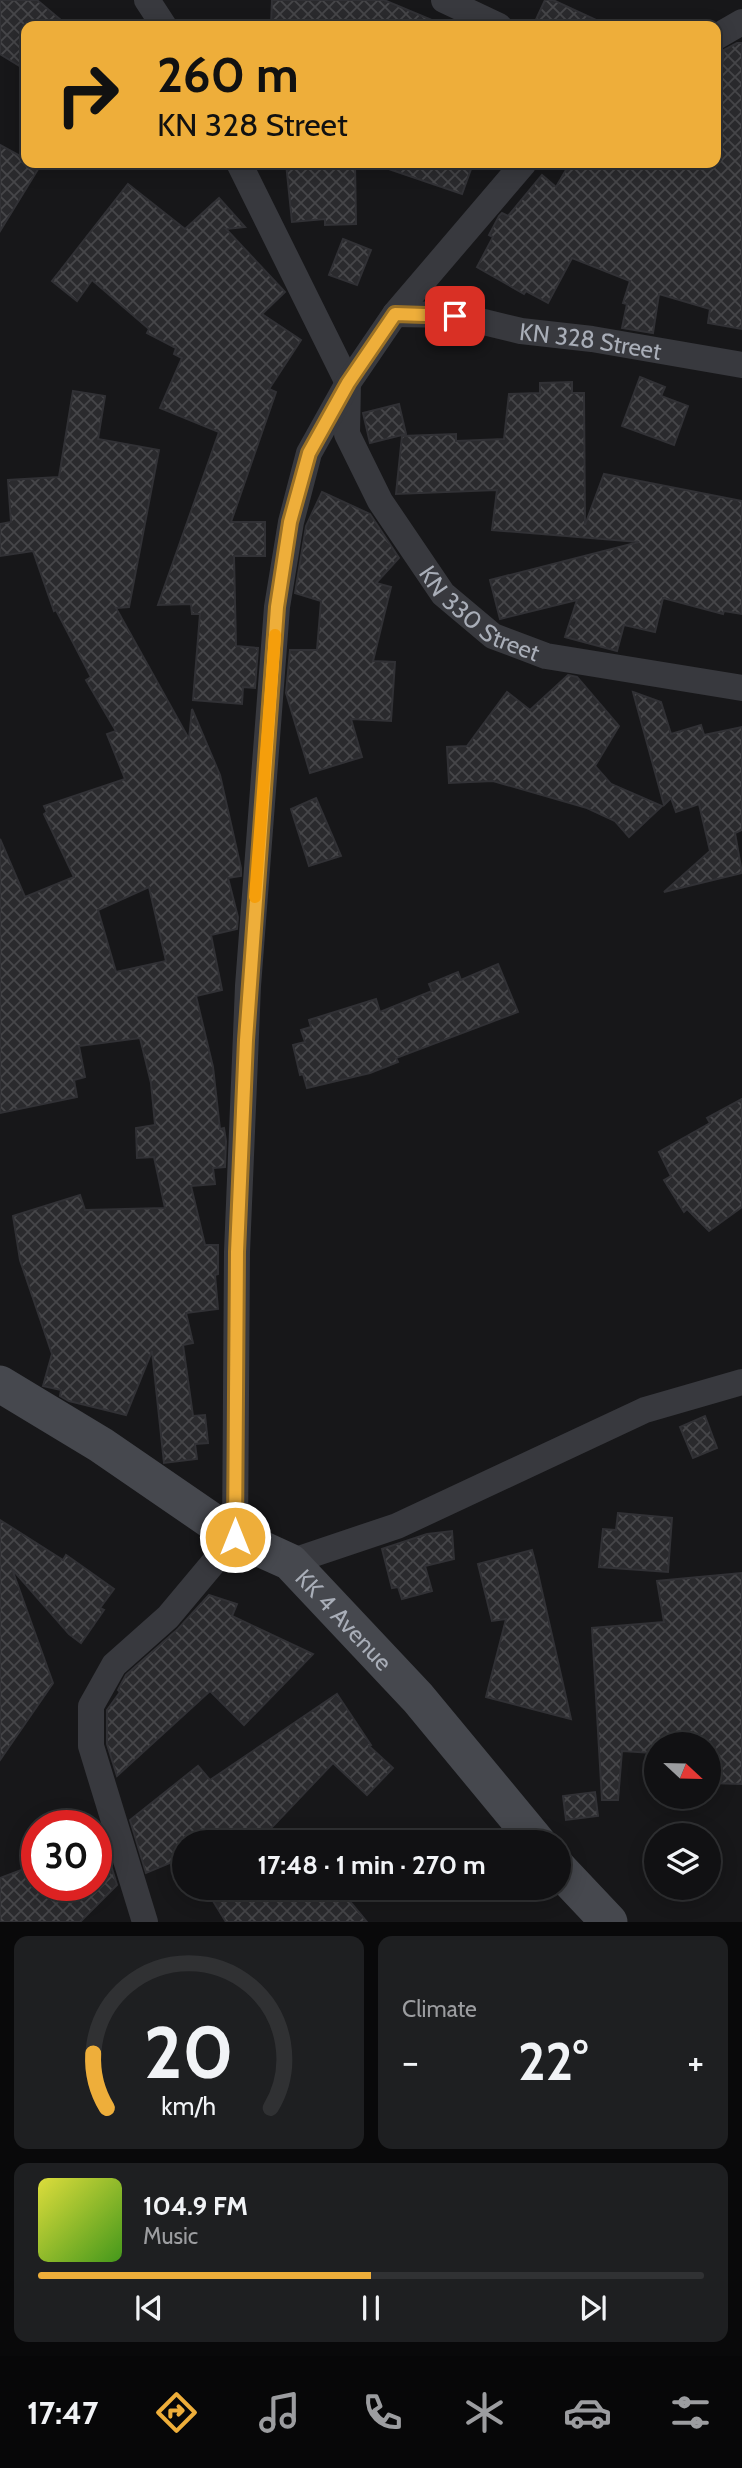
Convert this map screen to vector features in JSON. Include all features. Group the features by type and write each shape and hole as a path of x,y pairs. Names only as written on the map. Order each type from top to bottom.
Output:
{"main road":[{"name":"KK 4 Avenue","path":"0,1384 102,1445 235,1537 290,1562 418,1698 527,1830"},
{"path":"571,1882 609,1922"}],"street":[{"path":"147,0 161,21"},
{"path":"444,0 488,21"},
{"path":"721,34 742,22"},
{"path":"241,168 348,383"},
{"path":"145,1922 91,1746 91,1706 114,1665 168,1617 235,1537 237,1252 248,1000 277,607 290,522 309,453 348,383 395,314 520,168"},
{"name":"KN 328 Street","path":"395,314 455,316 521,331 592,339 742,365"},
{"name":"KN 330 Street","path":"348,383 347,435 380,501 443,594 493,636 546,656 742,688"},
{"path":"290,1562 397,1526 645,1410 742,1382"}],"building":[{"path":"0,0 37,0 62,21 21,21 21,67 0,54"},
{"path":"272,0 384,0 434,21 271,21"},
{"path":"545,0 553,0 598,21 535,21"},
{"path":"742,43 742,329 708,323 710,309 659,294 653,333 622,328 627,304 623,303 630,281 572,258 548,303 526,291 524,294 477,267 493,237 489,235 499,216 502,213 508,216 542,175 556,187 567,168 721,168 721,75 724,50"},
{"path":"0,145 21,156 21,168 39,168 0,231"},
{"path":"287,168 355,168 356,224 325,225 325,219 292,222"},
{"path":"386,168 468,168 471,169 462,194"},
{"path":"128,184 185,229 219,198 245,227 226,229 285,292 262,314 301,340 269,389 276,392 231,522 265,522 265,556 234,556 236,646 258,648 255,688 243,687 242,704 193,700 200,614 192,614 191,604 158,605 219,432 160,408 182,358 174,354 176,348 147,333 149,329 92,280 77,301 52,281"},
{"path":"343,239 371,250 357,285 329,275"},
{"path":"640,377 665,387 661,396 688,406 674,445 622,426"},
{"path":"572,382 572,393 584,393 585,525 604,474 742,501 742,614 724,611 723,614 663,598 655,632 624,625 617,651 565,637 577,600 500,619 490,580 639,542 492,530 497,490 396,494 402,436 456,434 456,441 504,439 509,394 540,393 540,383"},
{"path":"73,391 105,396 98,439 159,450 129,607 116,608 189,739 192,709 220,775 241,868 241,876 228,878 238,917 237,929 211,935 222,990 196,996 213,1067 220,1129 224,1128 226,1141 225,1167 213,1168 215,1184 191,1186 205,1245 218,1245 218,1274 215,1275 218,1309 186,1313 193,1343 183,1345 193,1416 205,1415 208,1443 195,1444 197,1459 164,1463 152,1351 126,1415 69,1401 60,1396 61,1390 43,1386 52,1354 20,1260 13,1216 80,1195 85,1210 165,1208 154,1157 137,1158 136,1128 155,1125 151,1083 140,1038 79,1046 85,1077 74,1080 77,1097 0,1113 0,839 25,897 74,877 44,814 47,812 44,806 125,779 107,734 116,731 86,680 91,677 56,610 54,611 33,551 0,556 0,524 11,522 8,480 59,477","holes":["149,887 166,961 116,972 98,910"]},
{"path":"399,404 406,434 370,443 363,413"},
{"path":"322,492 370,514 399,558 376,583 391,587 373,661 395,662 391,721 351,719 362,757 310,773 286,693 290,650 317,650 321,601 295,593 306,526"},
{"path":"568,675 577,677 619,726 595,766 611,784 662,806 629,837 615,821 587,808 493,781 449,783 447,747 467,746 507,692 530,710"},
{"path":"633,692 661,702 671,734 701,725 704,735 742,727 742,830 735,833 742,873 664,892 710,851 699,804 676,812 671,798 664,805"},
{"path":"316,798 341,856 309,866 291,809"},
{"path":"498,964 518,1012 396,1058 398,1062 370,1073 307,1088 303,1074 300,1075 293,1045 305,1042 301,1030 311,1027 309,1020 376,999 380,1012 432,991 429,984 458,972 461,980"},
{"path":"742,1099 742,1207 709,1231 687,1209 684,1212 664,1180 671,1176 659,1152 710,1123 707,1118"},
{"path":"705,1416 717,1448 693,1458 680,1427"},
{"path":"618,1513 672,1518 668,1572 599,1567 603,1529 616,1530"},
{"path":"0,1520 63,1560 66,1555 114,1589 100,1608 104,1610 81,1643 69,1634 12,1569 53,1683 0,1760"},
{"path":"452,1531 454,1559 425,1566 432,1591 402,1599 398,1587 392,1588 382,1549 427,1534"},
{"path":"532,1550 571,1719 486,1697 506,1619 492,1621 478,1564"},
{"path":"742,1573 742,1784 721,1783 721,1732 644,1732 644,1752 622,1751 618,1800 602,1800 592,1628 664,1622 657,1581"},
{"path":"209,1595 237,1604 232,1616 313,1654 244,1725 210,1691 117,1776 107,1744 107,1710 120,1692 118,1690 126,1675 178,1629"},
{"path":"337,1694 371,1745 369,1746 393,1768 367,1795 333,1763 269,1830 172,1830 172,1862 146,1873 130,1820 198,1766 210,1780"},
{"path":"595,1792 598,1816 566,1820 563,1796"},
{"path":"112,1868 117,1885 112,1890"},
{"path":"21,1870 21,1901 101,1901 80,1922 0,1922 0,1878"},
{"path":"212,1900 349,1900 367,1922 226,1922"}],"slow traffic":[{"path":"255,897 275,635"}],"route":[{"path":"235,1537 237,1252 248,986 277,607 290,522 309,453 348,383 395,314 455,316"}]}
